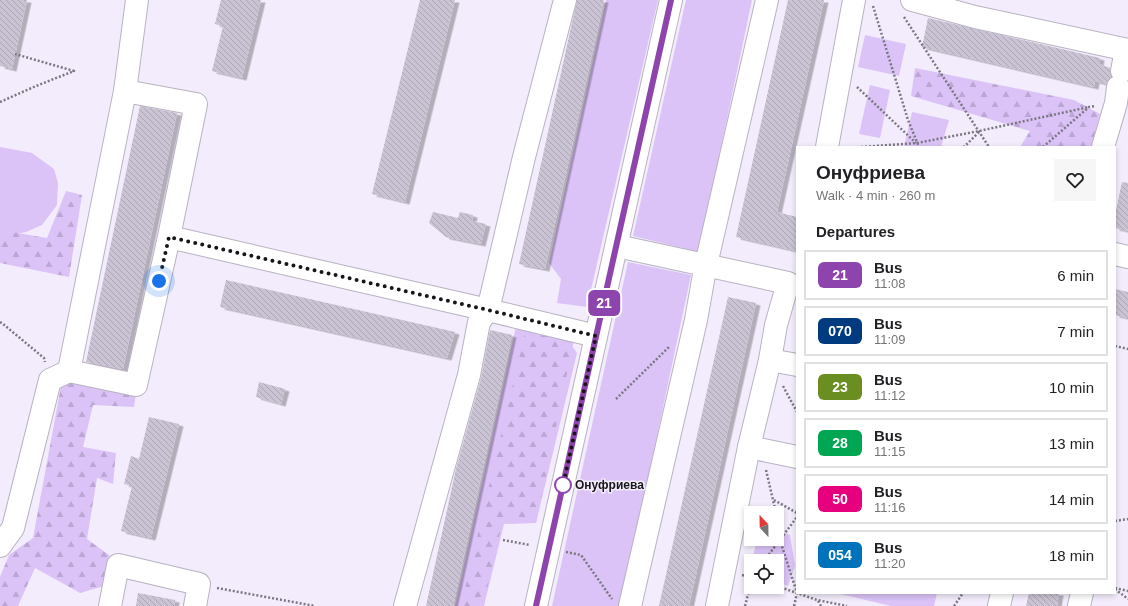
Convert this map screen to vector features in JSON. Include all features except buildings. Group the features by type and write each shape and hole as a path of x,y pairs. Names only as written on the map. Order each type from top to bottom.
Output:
{"main road":[{"path":"69,371 124,91 137,0"},
{"path":"405,606 469,375 479,322 488,310 524,157 565,0"},
{"path":"536,606 672,0"},
{"path":"621,603 696,320 706,265 767,0"},
{"path":"827,146 854,0"},
{"path":"907,7 975,17 1127,50 1103,146"},
{"path":"0,546 13,528 50,380 69,371 136,385 169,237 196,104 124,91"},
{"path":"169,237 596,336"},
{"path":"617,246 792,284 776,325 755,448 717,606"},
{"path":"1116,254 1128,257"},
{"path":"770,360 796,365"},
{"path":"755,448 796,457"},
{"path":"110,606 118,565 199,584 195,606"},
{"path":"999,606 1002,594"},
{"path":"1079,606 1082,594"}],"path":[{"path":"871,0 916,143"},
{"path":"907,7 979,131 989,146"},
{"path":"0,102 74,71 15,54"},
{"path":"841,72 918,146"},
{"path":"1044,146 1089,107 1119,87"},
{"path":"875,146 916,143 1089,107"},
{"path":"964,146 979,131"},
{"path":"0,322 44,358 50,380"},
{"path":"616,399 674,341"},
{"path":"1116,346 1128,349"},
{"path":"755,448 775,506"},
{"path":"774,500 796,512"},
{"path":"784,535 796,518"},
{"path":"1116,521 1128,519"},
{"path":"769,554 775,546"},
{"path":"782,546 796,590"},
{"path":"581,555 621,603"},
{"path":"199,584 315,606"},
{"path":"784,588 796,593"},
{"path":"1116,588 1128,591"},
{"path":"1116,589 1128,599"},
{"path":"745,606 748,594"},
{"path":"794,606 797,594"},
{"path":"800,594 817,600 847,606"},
{"path":"954,606 962,594"},
{"path":"817,600 821,606"}],"green space":[{"path":"606,0 658,0 587,307 557,303 561,279 549,263"},
{"path":"686,0 752,0 699,252 633,236"},
{"path":"865,35 906,44 899,76 858,67"},
{"path":"915,68 1074,100 1100,114 1091,146 1021,146 1030,131 911,96"},
{"path":"870,85 890,90 880,138 859,134"},
{"path":"912,112 949,120 941,146 904,146"},
{"path":"0,147 32,153 54,169 58,183 57,205 42,225 26,232 10,235 0,232"},
{"path":"66,191 82,195 69,277 0,263 0,230 47,238"},
{"path":"628,262 691,275 621,606 552,606"},
{"path":"527,324 575,335 536,523 514,515 503,519 483,606 461,606"},
{"path":"516,326 565,336 577,353 536,523 504,524 484,606 455,606"},
{"path":"73,382 136,393 134,407 93,405 83,447 116,453 113,484 97,478 87,539 109,555 104,586 80,593 35,568 18,606 0,606 0,577 9,555 33,538 61,386"},
{"path":"784,533 790,535 795,566 788,586 784,585 784,554 754,554 755,546 784,546"},
{"path":"840,594 937,594 934,606 891,606"}],"bus line":[{"name":"21","path":"536,606 671,0"}],"place":[{"name":"Онуфриева","path":"563,485"}],"route":[{"path":"159,281 169,237 596,336 562,490 563,485"}]}
